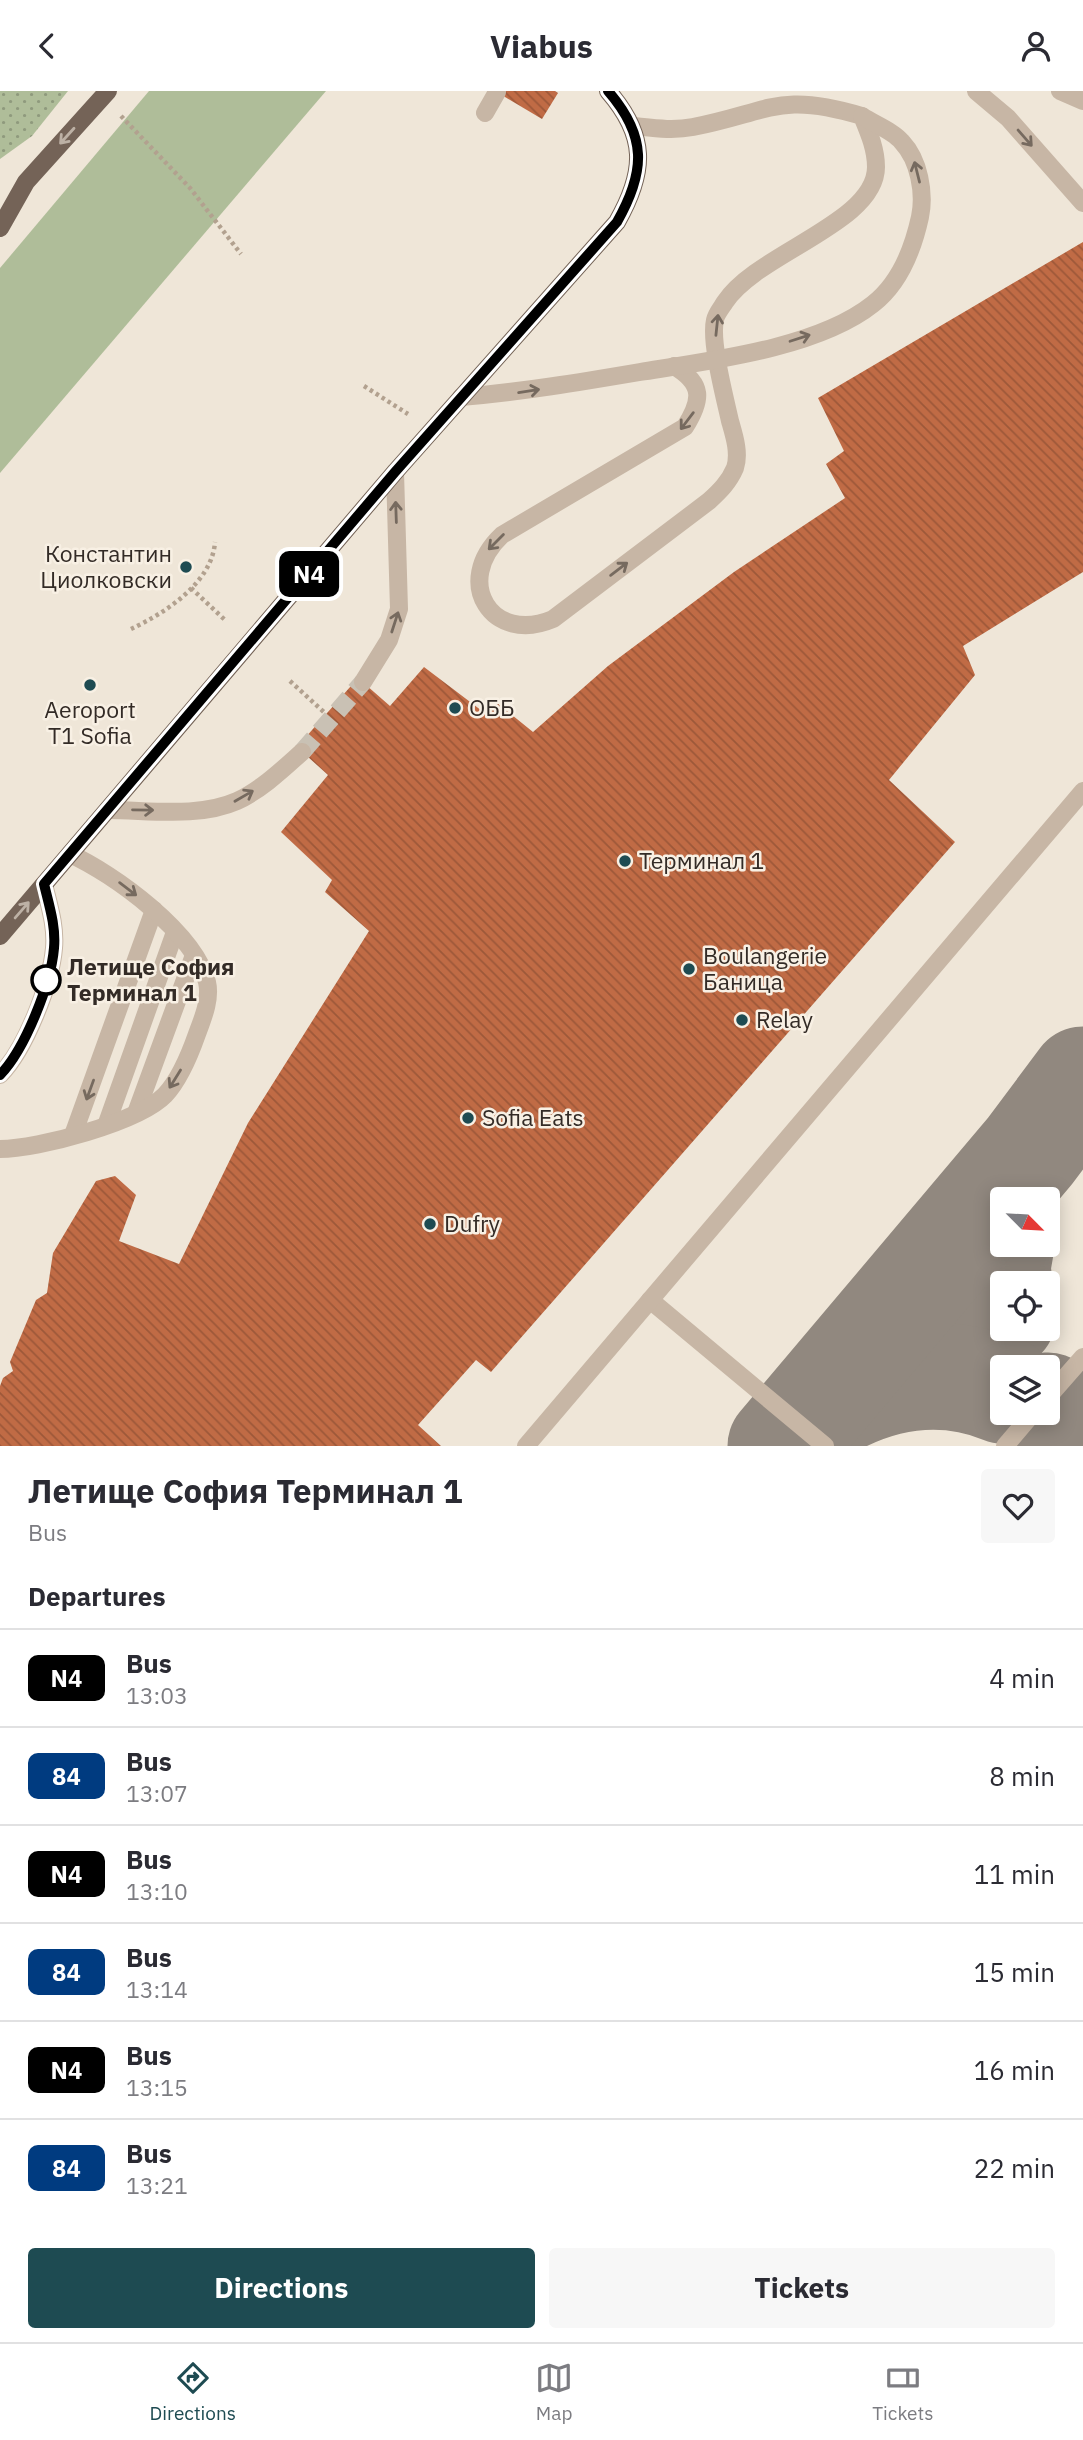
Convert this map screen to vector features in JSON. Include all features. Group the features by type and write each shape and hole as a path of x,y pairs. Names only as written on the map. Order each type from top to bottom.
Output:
{"main road":[{"path":"0,203 26,182 108,91"},
{"path":"0,936 395,472 617,222 637,181 639,158 633,126 608,91"},
{"path":"0,228 26,182"}],"lane":[{"path":"976,91 1008,118 1083,203"},
{"path":"1060,91 1083,101"},
{"path":"485,113 497,92"},
{"path":"461,397 519,392 718,359 765,349 833,327 875,303 896,278 914,245 922,209 914,160 901,140 838,102 802,93 784,94 691,128 633,126"},
{"path":"674,366 694,381 698,392 694,413 685,427 502,535 485,554 477,580 480,591 500,617 526,627 553,619 709,501 727,484 736,465 736,446 718,359 715,320 736,287 751,273 845,217 872,187 876,169 874,146 862,116"},
{"path":"363,682 388,640 398,616 395,472"},
{"path":"108,810 178,811 234,802 264,784 302,752"},
{"path":"526,1446 1083,791"},
{"path":"0,1149 24,1149 73,1135 136,1113 165,1095 176,1080 196,1038 208,994 207,981 194,955 154,910 106,873 70,854"},
{"path":"0,1076 23,1042 51,965 53,921 44,884"},
{"path":"73,1135 154,910"},
{"path":"107,1123 175,932"},
{"path":"136,1113 194,955"},
{"path":"650,1300 825,1446"},
{"path":"1060,1383 1083,1357"},
{"path":"1005,1446 1023,1425"}],"path":[{"path":"123,118 190,188 241,254"},
{"path":"364,386 433,430"},
{"path":"131,629 157,616 191,588 209,565 215,542"},
{"path":"191,588 225,620"},
{"path":"290,681 326,715"}],"green space":[{"path":"0,91 68,91 32,136 0,159"},
{"path":"149,91 326,91 0,473 0,268"}],"building":[{"path":"495,91 555,91 558,93 542,119"},
{"name":"Терминал 1","path":"1083,242 1083,572 963,646 975,675 889,780 955,842 491,1372 476,1360 418,1425 441,1446 0,1446 0,1386 3,1378 13,1371 10,1362 36,1300 47,1293 53,1253 96,1181 115,1176 136,1195 119,1241 179,1264 248,1123 369,931 325,892 332,880 281,832 328,775 297,747 358,678 390,706 424,667 486,714 497,703 533,732 608,666 734,572 845,498 826,464 844,451 818,398"}],"taxiway":[{"path":"781,1446 1030,1151 1083,1080"},
{"path":"997,1271 999,1257"},
{"path":"800,1424 847,1396 897,1380 949,1377 990,1386"},
{"path":"1060,1417 1083,1437"}],"tunnel":[{"path":"302,752 363,682"}],"bus line":[{"name":"N4","path":"0,1075 23,1042 51,965 54,946 53,921 44,884 395,472 617,222 637,181 639,158 633,126 608,91"}],"place":[{"name":"Константин Циолковски","path":"186,567"},
{"name":"Aeroport T1 Sofia","path":"90,685"},
{"name":"ОББ","path":"455,708"},
{"name":"Терминал 1","path":"625,861"},
{"name":"Boulangerie Баница","path":"689,969"},
{"name":"Летище София Терминал 1","path":"46,980"},
{"name":"Relay","path":"742,1020"},
{"name":"Sofia Eats","path":"468,1118"},
{"name":"Dufry","path":"430,1224"}]}
